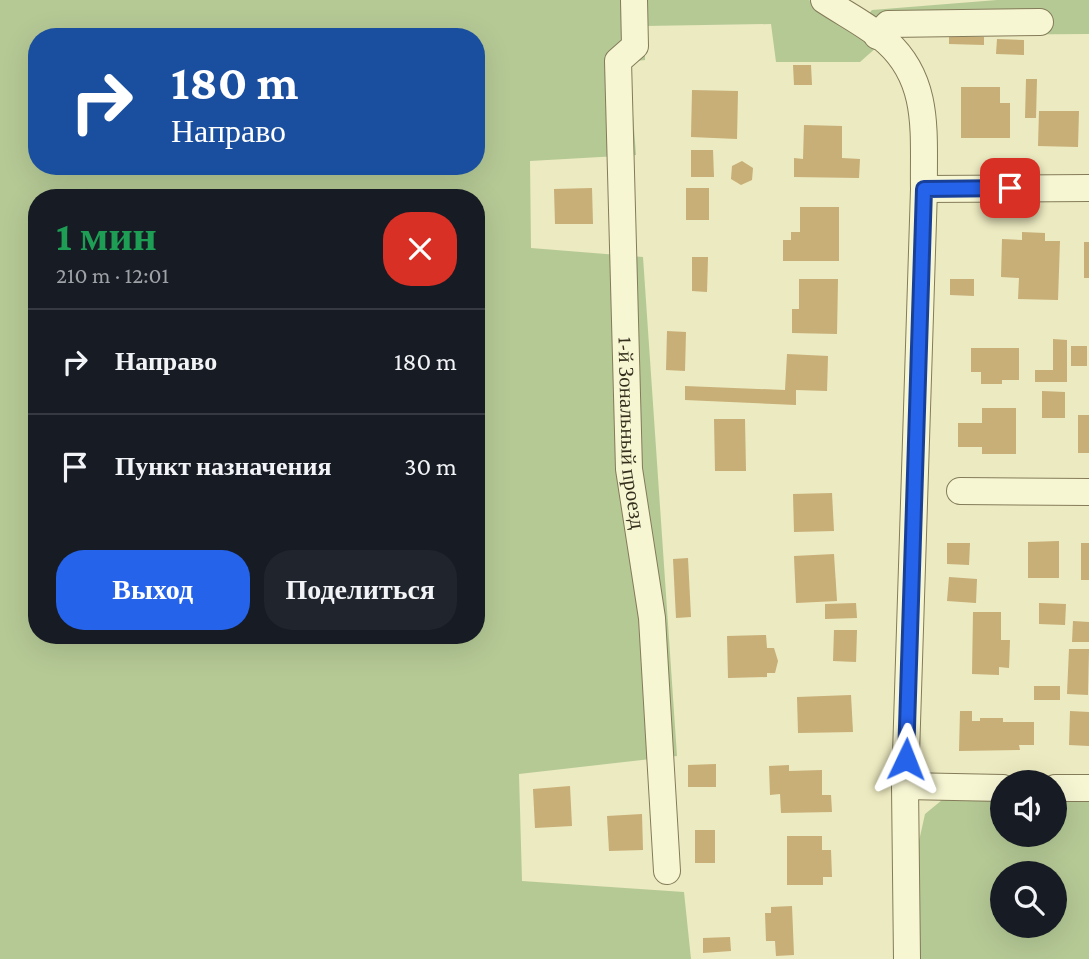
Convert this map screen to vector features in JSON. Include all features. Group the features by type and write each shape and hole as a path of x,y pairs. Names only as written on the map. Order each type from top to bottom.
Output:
{"street":[{"name":"1-й Зональный проезд","path":"634,0 635,46 618,61 629,469 652,618 667,871"},
{"path":"824,0 886,41 908,66 923,109 924,189 905,786 907,959"},
{"path":"877,36 888,24 1040,22"},
{"path":"924,189 1089,188"},
{"path":"960,491 1089,492"},
{"path":"905,786 990,788"},
{"path":"1067,788 1089,788"}],"green space":[{"path":"0,0 809,0 877,47 860,62 776,62 771,24 645,26 645,60 629,62 636,155 530,161 531,248 643,257 677,756 519,774 522,881 684,892 691,959 0,959"},
{"path":"997,0 1089,0 1089,34 903,35 864,19 872,10"},
{"path":"942,800 990,800 990,847 1067,847 1067,801 1089,801 1089,959 919,959 919,841 925,814"}],"building":[{"path":"949,36 984,37 984,45 949,44"},
{"path":"997,39 1024,40 1024,55 996,54"},
{"path":"793,65 811,65 812,85 794,85"},
{"path":"1026,79 1037,79 1036,118 1025,118"},
{"path":"961,87 1000,87 1000,103 1010,103 1010,138 961,138"},
{"path":"692,90 738,91 737,139 691,137"},
{"path":"1039,111 1079,111 1078,147 1038,146"},
{"path":"804,125 842,126 842,158 860,159 859,178 794,177 794,158 803,159"},
{"path":"691,150 713,150 714,177 691,177"},
{"path":"742,161 753,168 752,180 741,185 731,179 732,166"},
{"path":"592,188 593,224 555,224 554,189"},
{"path":"686,188 709,188 709,220 686,220"},
{"path":"800,207 839,207 839,261 783,261 783,240 791,240 791,232 800,232"},
{"path":"1022,232 1045,233 1045,241 1060,241 1058,300 1018,299 1019,278 1001,277 1002,239 1022,240"},
{"path":"1084,242 1089,242 1089,278 1084,278"},
{"path":"692,257 708,257 707,292 692,291"},
{"path":"799,279 838,279 837,334 792,333 792,309 799,309"},
{"path":"950,279 974,279 974,296 950,295"},
{"path":"667,331 686,332 685,371 666,370"},
{"path":"1053,339 1067,340 1067,382 1035,382 1035,370 1053,370"},
{"path":"1071,346 1087,346 1087,366 1071,366"},
{"path":"971,348 1019,348 1019,380 1002,380 1002,384 981,384 981,372 971,372"},
{"path":"787,354 828,356 827,391 796,390 796,405 685,400 685,386 785,390"},
{"path":"1042,391 1065,392 1065,418 1042,418"},
{"path":"982,408 1016,408 1016,454 982,454 982,447 958,447 958,423 982,423"},
{"path":"1078,415 1089,415 1089,453 1078,453"},
{"path":"714,419 745,419 746,471 715,471"},
{"path":"832,493 834,531 794,532 793,494"},
{"path":"1059,541 1059,578 1028,578 1028,542"},
{"path":"947,543 970,543 969,565 947,564"},
{"path":"1081,543 1089,543 1089,580 1081,580"},
{"path":"834,554 837,601 796,603 794,556"},
{"path":"688,558 691,617 676,618 673,559"},
{"path":"949,577 977,579 976,603 947,601"},
{"path":"856,603 857,618 825,619 825,604"},
{"path":"1039,603 1066,604 1065,625 1039,624"},
{"path":"973,612 1001,612 1001,640 1010,640 1009,668 999,667 999,675 972,674"},
{"path":"1073,621 1089,622 1089,642 1072,642"},
{"path":"834,630 857,630 856,662 833,661"},
{"path":"766,635 767,648 774,648 778,661 775,673 767,673 767,677 728,678 727,636"},
{"path":"1069,649 1089,649 1088,695 1067,694"},
{"path":"1034,686 1060,686 1060,700 1034,700"},
{"path":"851,695 853,732 798,733 797,697"},
{"path":"960,711 972,711 972,721 980,721 980,718 1003,718 1003,722 1034,722 1034,745 1019,745 1020,750 959,751"},
{"path":"1070,711 1089,712 1089,746 1069,745"},
{"path":"716,764 716,787 688,787 688,765"},
{"path":"789,765 789,771 822,770 822,795 831,795 832,812 781,813 780,794 770,795 769,766"},
{"path":"570,786 572,826 535,828 533,789"},
{"path":"642,814 643,850 609,851 607,816"},
{"path":"695,830 715,830 715,863 695,863"},
{"path":"787,836 822,836 822,850 831,850 832,877 823,877 823,885 787,885"},
{"path":"792,906 794,955 776,956 775,941 766,941 765,913 771,913 771,907"},
{"path":"730,937 731,951 703,953 703,938"}],"route":[{"path":"906,759 924,189 1010,188"}]}
